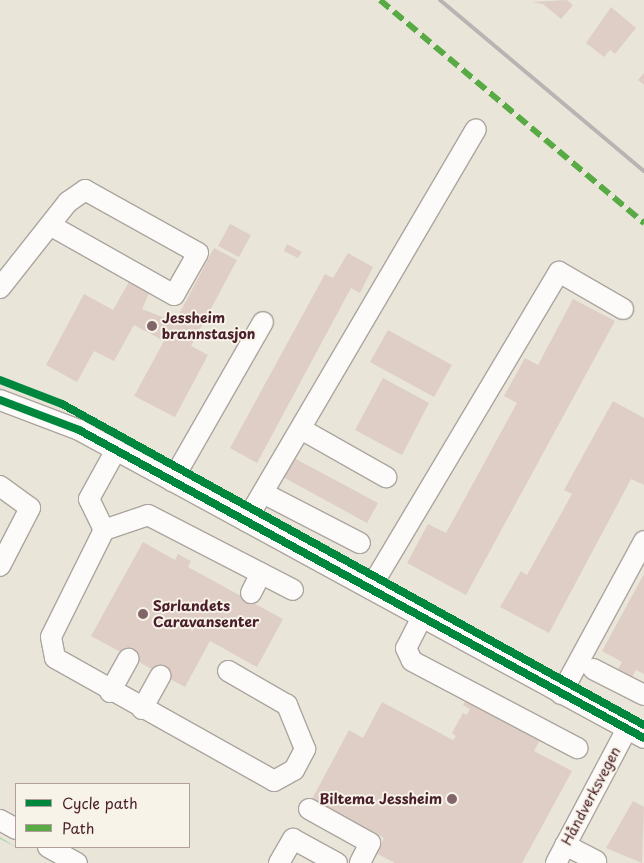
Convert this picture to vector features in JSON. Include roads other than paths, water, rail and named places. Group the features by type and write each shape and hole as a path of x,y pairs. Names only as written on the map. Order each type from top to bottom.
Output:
{"street":[{"path":"246,521 476,129"},
{"path":"0,288 50,225 85,190 198,253 174,295 50,225"},
{"path":"372,587 559,272 623,309"},
{"path":"172,481 263,322"},
{"path":"0,400 37,411 116,450 372,587 422,617 635,734"},
{"path":"301,429 386,477"},
{"path":"104,530 89,499 116,450"},
{"path":"0,486 30,508 1,564"},
{"path":"263,493 360,542"},
{"path":"228,671 287,705 305,749 294,770 274,781 110,692 55,658 51,637 104,530 148,515 293,590"},
{"path":"561,694 644,541"},
{"path":"251,593 261,573"},
{"path":"422,617 406,648 412,661 577,748"},
{"path":"110,692 128,659"},
{"path":"593,669 644,694"},
{"path":"142,709 160,676"},
{"name":"Håndverksvegen","path":"556,863 565,845 635,734"},
{"path":"309,809 370,843 360,863"},
{"path":"0,820 15,828"},
{"path":"279,863 292,839 337,863"},
{"path":"565,845 597,862"},
{"path":"50,848 77,863"}],"railway":[{"path":"440,0 644,171"}],"place":[{"name":"Jessheim brannstasjon","path":"152,326"},
{"name":"Sørlandets Caravansenter","path":"143,614"},
{"name":"Biltema Jessheim","path":"452,799"}]}
